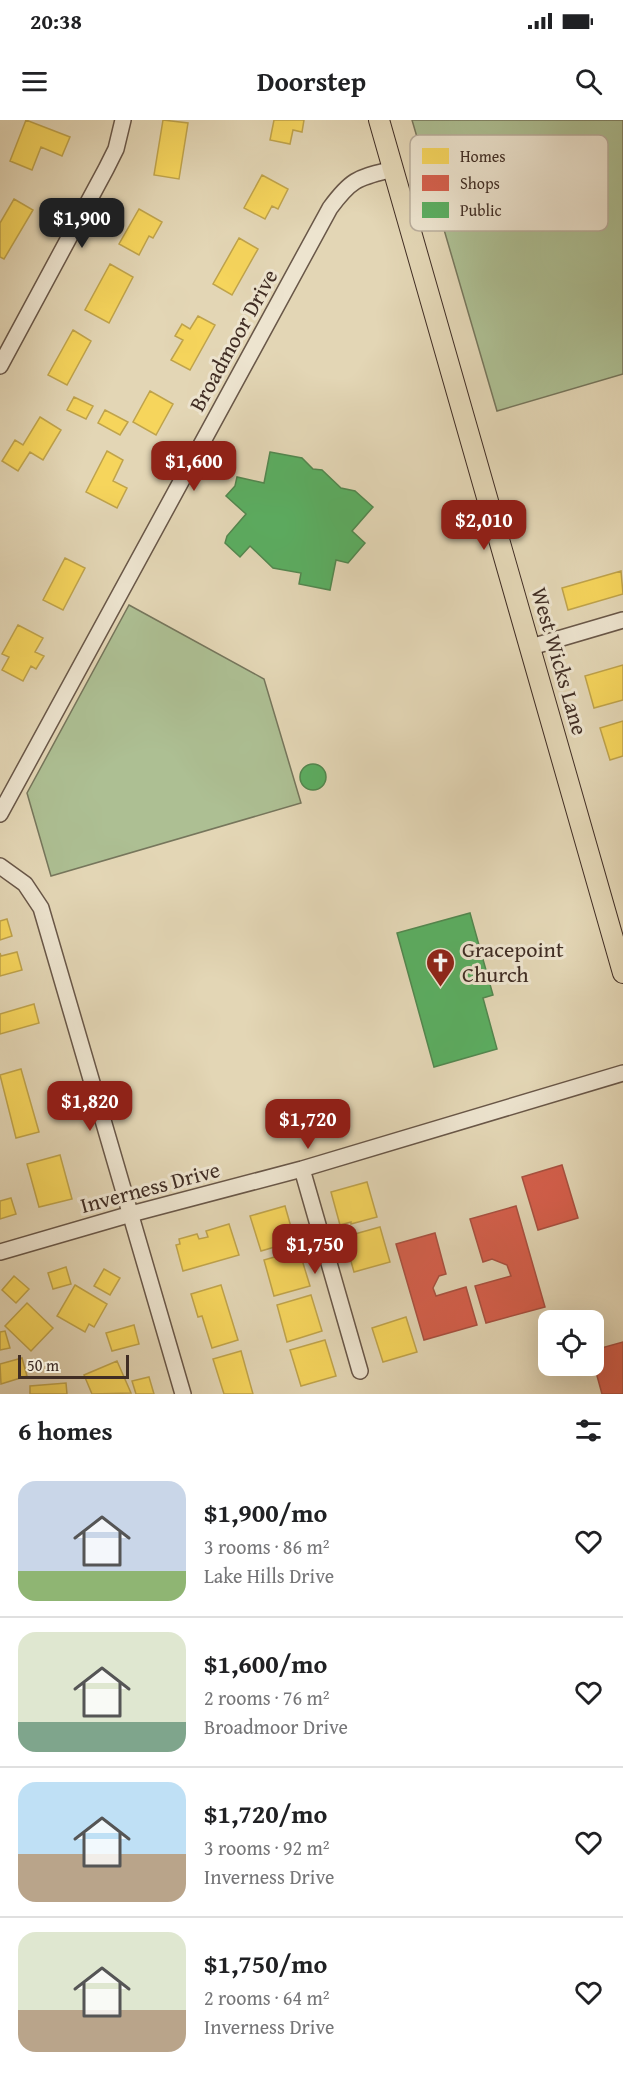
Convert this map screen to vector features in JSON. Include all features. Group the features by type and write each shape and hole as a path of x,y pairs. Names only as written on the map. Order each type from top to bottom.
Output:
{"main road":[{"name":"West Wicks Lane","path":"379,120 410,228"},
{"name":"West Wicks Lane","path":"411,231 623,973"}],"street":[{"path":"0,366 106,169 116,149 123,120"},
{"name":"Broadmoor Drive","path":"0,814 330,208 345,187 362,177 393,169"},
{"path":"531,647 623,620"},
{"path":"0,866 25,884 41,908 183,1394"},
{"name":"Inverness Drive","path":"0,1252 131,1214 302,1170 623,1073"},
{"path":"302,1170 360,1371"}],"green space":[{"path":"412,120 623,120 623,374 497,411 444,231 608,231 608,135 416,135"},
{"path":"129,605 264,679 301,803 51,876 27,793"}],"building: Homes":[{"path":"26,120 70,137 62,156 41,147 32,170 10,161"},
{"path":"163,120 188,123 179,179 154,175"},
{"path":"274,120 304,120 302,132 293,130 290,144 270,140"},
{"path":"262,175 288,189 278,209 272,206 265,219 244,208"},
{"path":"14,199 33,210 4,259 0,257 0,223"},
{"path":"139,209 162,222 153,238 149,236 139,255 119,244"},
{"path":"239,238 258,249 232,295 213,284"},
{"path":"110,264 133,277 109,323 85,310"},
{"path":"198,316 215,325 190,370 171,360 183,340 175,336 182,324 190,329"},
{"path":"73,330 91,341 67,385 48,375"},
{"path":"150,391 173,404 156,435 133,422"},
{"path":"74,397 93,406 86,419 67,410"},
{"path":"105,410 128,422 120,435 98,423"},
{"path":"40,417 61,430 43,460 30,452 18,471 2,461 15,440 23,445"},
{"path":"107,451 123,460 113,481 127,488 117,508 86,492"},
{"path":"65,558 85,568 63,610 43,600"},
{"path":"621,571 623,594 568,610 562,588"},
{"path":"18,625 43,638 35,652 44,656 36,669 31,666 23,681 2,670 9,657 2,654"},
{"path":"623,665 623,700 594,708 585,676"},
{"path":"623,721 623,756 610,760 600,728"},
{"path":"7,919 12,936 0,940 0,921"},
{"path":"17,952 22,970 0,976 0,953 1,956"},
{"path":"34,1004 39,1023 0,1034 0,1014"},
{"path":"21,1069 39,1132 16,1138 0,1075"},
{"path":"60,1155 72,1199 39,1207 27,1164"},
{"path":"367,1182 377,1217 340,1225 331,1192"},
{"path":"11,1198 16,1214 0,1219 0,1201"},
{"path":"285,1206 295,1241 261,1251 250,1216"},
{"path":"229,1224 239,1255 183,1271 176,1245 180,1244 179,1239 197,1234 199,1239 208,1237 206,1231"},
{"path":"380,1227 390,1262 354,1272 344,1237"},
{"path":"299,1250 310,1286 274,1296 264,1260"},
{"path":"66,1267 71,1284 53,1289 48,1273"},
{"path":"104,1269 120,1278 110,1295 94,1286"},
{"path":"14,1276 29,1289 16,1303 2,1290"},
{"path":"75,1285 107,1304 94,1327 89,1324 85,1332 57,1316"},
{"path":"221,1285 238,1340 212,1348 202,1316 198,1317 191,1294"},
{"path":"311,1295 322,1331 287,1342 277,1305"},
{"path":"27,1303 53,1328 31,1351 5,1326"},
{"path":"406,1317 417,1352 383,1362 372,1328"},
{"path":"134,1325 139,1344 112,1351 106,1333"},
{"path":"5,1331 10,1348 0,1350 0,1332"},
{"path":"325,1340 336,1376 301,1386 290,1350"},
{"path":"241,1351 253,1394 224,1394 213,1359"},
{"path":"22,1358 27,1376 1,1384 0,1364"},
{"path":"117,1361 131,1393 92,1394 84,1375"},
{"path":"149,1377 154,1394 136,1394 132,1381"},
{"path":"66,1383 67,1394 30,1394 30,1386"}],"building: Shops":[{"path":"562,1165 578,1218 538,1230 522,1177"},
{"path":"516,1206 545,1307 486,1323 475,1286 511,1276 507,1265 492,1259 483,1262 470,1219"},
{"path":"435,1233 446,1274 439,1276 433,1288 436,1296 466,1287 477,1325 424,1340 396,1244"},
{"path":"623,1342 623,1394 602,1394 597,1376 604,1376 604,1347"}],"building: Public":[{"path":"270,452 302,458 313,469 322,470 341,488 355,491 373,507 352,531 365,543 348,563 336,560 330,590 299,584 301,573 273,568 250,546 240,557 225,543 227,536 246,514 226,496 235,486 237,477 264,483"},
{"path":"313,764 322,768 326,777 322,786 313,790 304,786 300,777 304,768"},
{"path":"470,913 493,995 483,998 497,1049 434,1067 397,933"}],"place":[{"name":"Gracepoint Church","path":"441,988"}]}
